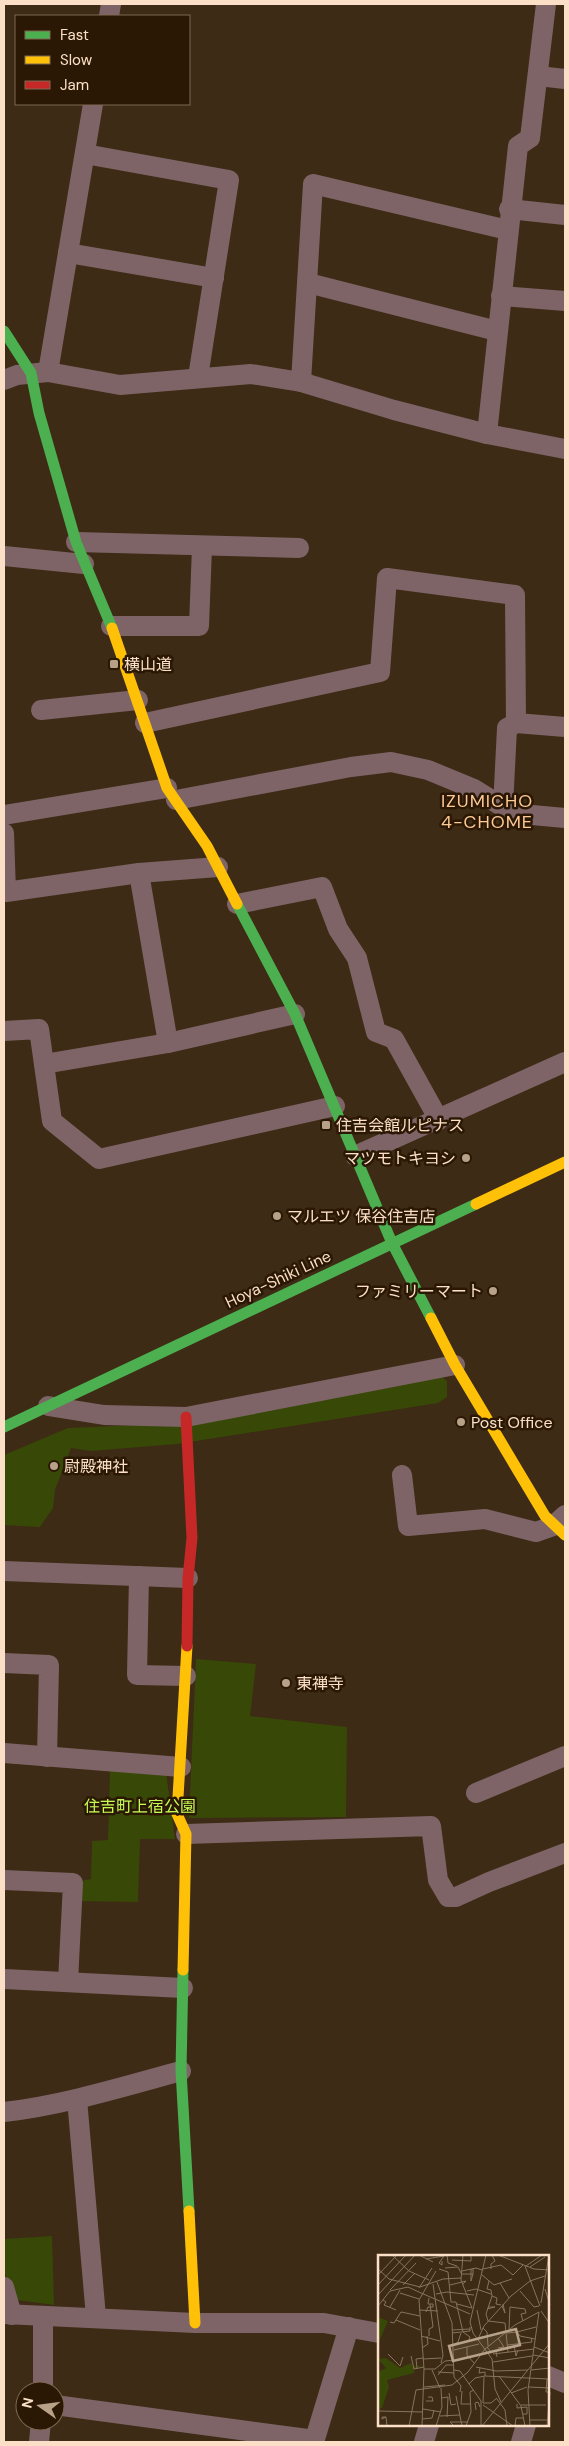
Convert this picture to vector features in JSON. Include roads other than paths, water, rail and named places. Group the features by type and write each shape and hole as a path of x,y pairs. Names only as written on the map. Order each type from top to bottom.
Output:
{"street":[{"path":"487,434 509,209 518,146 530,138 546,4"},
{"path":"538,76 565,79"},
{"path":"93,105 68,252 39,372 39,413 76,542 111,626 171,794 207,846 295,1014 392,1243 455,1366 561,1525 536,1532 485,1519 408,1526 402,1475"},
{"path":"84,154 229,180 198,377"},
{"path":"301,382 313,184 508,230"},
{"path":"509,209 565,215"},
{"path":"68,252 214,278"},
{"path":"308,283 497,331"},
{"path":"501,296 565,301"},
{"path":"4,332 39,372"},
{"path":"4,380 39,372 120,385 251,374 301,382 394,410 487,434 565,450"},
{"path":"76,542 299,548"},
{"path":"111,626 199,626 202,546"},
{"path":"4,556 84,564"},
{"path":"145,723 380,672 387,578 515,595 516,723"},
{"path":"41,710 138,700"},
{"path":"503,806 507,728 516,723 565,727"},
{"path":"4,815 171,794 391,762 428,770 474,789 521,814 565,818"},
{"path":"4,834 6,892 139,873 218,867"},
{"path":"139,873 168,1043"},
{"path":"236,904 322,887 338,929 356,958 376,1032 394,1039 439,1120"},
{"path":"44,1064 168,1043 295,1014"},
{"path":"4,1031 39,1029 52,1121 100,1159 335,1106"},
{"path":"356,1156 565,1062"},
{"name":"Hoya-Shiki Line","path":"8,1419 48,1406 565,1162"},
{"path":"48,1406 104,1415 186,1417 455,1366"},
{"path":"186,1417 192,1538 188,1578 186,1676 177,1814 186,1834 181,2071 195,2323"},
{"path":"4,1571 188,1578"},
{"path":"139,1576 137,1675 186,1676"},
{"path":"4,1663 50,1665 47,1757"},
{"path":"4,1753 181,1767"},
{"path":"476,1793 565,1756"},
{"path":"186,1834 431,1826 438,1880 448,1897 456,1897 489,1882 565,1854"},
{"path":"4,1880 73,1882 68,1982"},
{"path":"4,1979 183,1988"},
{"path":"4,2112 37,2108 77,2099 181,2071"},
{"path":"77,2099 96,2317"},
{"path":"4,2287 8,2315 96,2317 195,2323 324,2324 378,2332"},
{"path":"42,2381 43,2316"},
{"path":"65,2406 315,2441 349,2327"},
{"path":"549,2376 565,2383"},
{"path":"424,2442 429,2426"},
{"path":"522,2442 526,2426"}],"place":[{"name":"横山道","path":"114,664"},
{"name":"住吉会館ルピナス","path":"326,1125"},
{"name":"マツモトキヨシ","path":"466,1158"},
{"name":"マルエツ 保谷住吉店","path":"277,1216"},
{"name":"ファミリーマート","path":"493,1291"},
{"name":"Post Office","path":"461,1422"},
{"name":"尉殿神社","path":"54,1466"},
{"name":"東禅寺","path":"286,1683"}],"district":[{"name":"IZUMICHO 4-CHOME","path":"487,811"}],"park label":[{"name":"住吉町上宿公園","path":"140,1806"}]}
